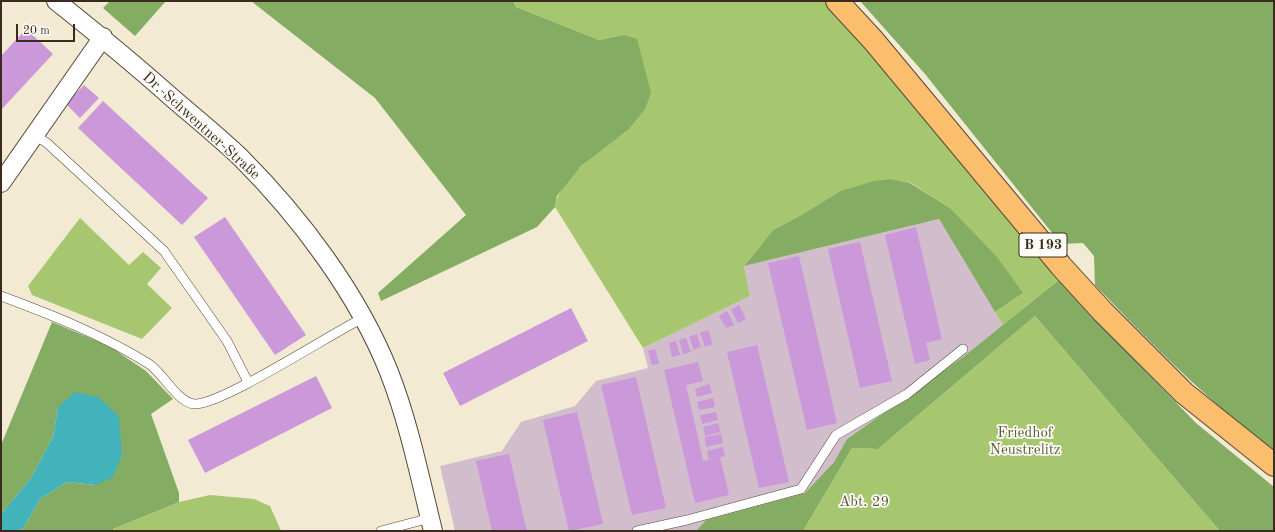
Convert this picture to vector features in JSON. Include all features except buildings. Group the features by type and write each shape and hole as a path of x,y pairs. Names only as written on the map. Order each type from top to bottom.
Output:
{"main road":[{"name":"B 193","path":"837,1 873,40 1062,266 1103,312 1184,393 1274,465"}],"street":[{"name":"Dr.-Schwentner-Straße","path":"56,1 103,38 254,171 309,237 350,295 363,318 389,373 402,408 432,524"},
{"path":"1,183 103,38"}],"lane":[{"path":"34,135 47,144 164,251 227,341 248,382"},
{"path":"1,296 112,342 151,365 184,400 192,404 202,403 248,382 363,318"},
{"path":"637,531 687,520 801,490 836,436 907,394 963,349"},
{"path":"381,531 432,524"}],"shaded area":[{"path":"939,219 1003,325 963,357 847,439 834,462 805,493 706,520 696,531 455,531 440,466 502,451 521,422 575,406 596,381 648,368 643,348 750,296 744,266"}],"green space":[{"path":"110,1 166,1 135,36 103,8"},
{"path":"251,1 513,1 516,7 599,40 623,35 637,39 651,93 645,109 628,130 581,166 557,196 555,207 537,227 381,301 378,293 466,215 375,98"},
{"path":"513,1 825,1 1059,280 1003,325 995,312 1023,293 950,208 911,183 892,179 805,213 773,230 744,266 750,296 643,348 555,207 565,184 574,174 595,154 628,130 623,35 599,40 516,7"},
{"path":"860,1 1274,1 1274,450 1250,432 1203,392 1095,285 1094,256 1083,243 1061,244 925,74"},
{"path":"892,179 910,183 950,208 997,257 1023,293 995,312 939,219 744,266 773,230 841,191 874,181"},
{"path":"80,218 129,265 143,252 161,268 147,284 172,308 142,339 32,295 28,286"},
{"path":"1059,280 1085,309 1196,423 1274,487 1274,531 1220,531 1035,316 878,449 852,448 803,531 696,531 706,520 805,493 834,462 847,439 963,357"},
{"name":"Friedhof Neustrelitz","path":"1035,316 1220,531 803,531 852,448 878,449"},
{"path":"52,322 109,346 146,371 173,399 151,414 179,493 179,502 113,529 114,531 16,531 23,529 40,499 67,482 95,485 58,407 53,437 31,478 1,514 1,445"},
{"path":"210,495 254,499 270,506 281,531 114,531 113,529 179,502"}],"water":[{"path":"75,392 98,397 119,416 122,455 113,477 95,485 67,482 40,499 23,529 16,531 1,530 1,514 31,478 53,437 58,407"}],"park label":[{"name":"Abt. 29","path":"864,502"}]}
